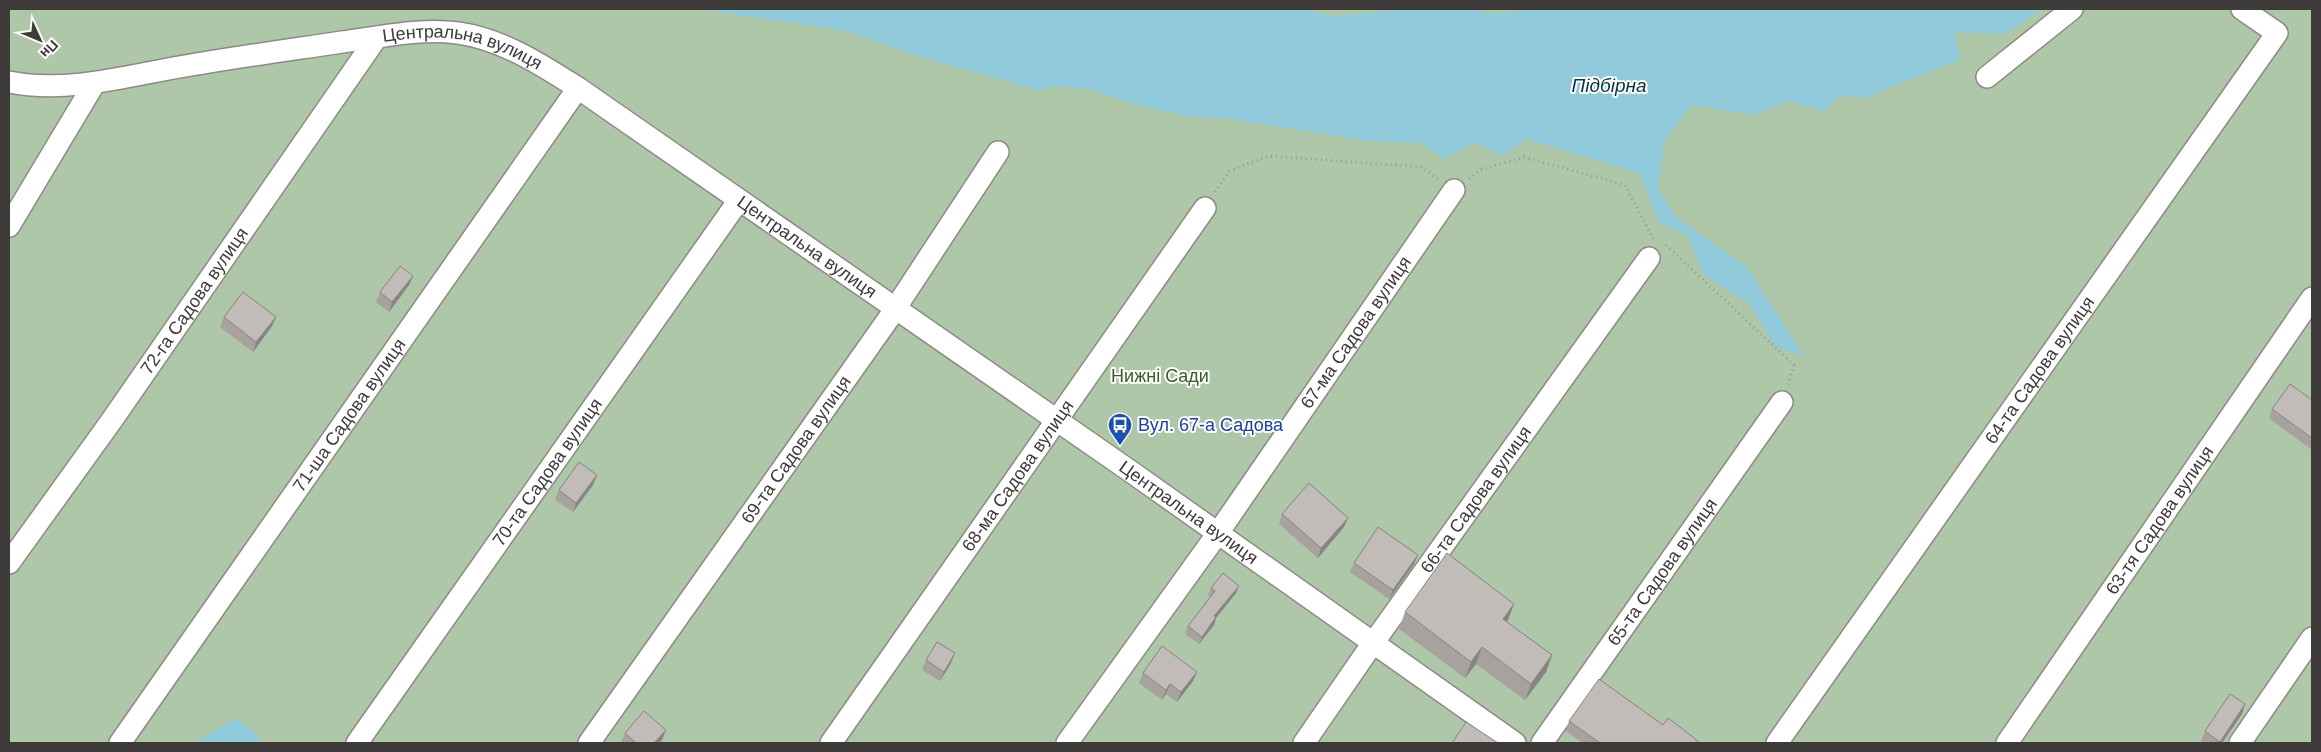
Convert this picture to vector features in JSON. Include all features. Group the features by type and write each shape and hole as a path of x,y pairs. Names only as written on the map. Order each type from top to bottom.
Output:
{"street":[{"path":"1987,77 2072,9"},
{"name":"64-та Садова вулиця","path":"1777,743 2278,33 2242,9"},
{"name":"Центральна вулиця","path":"9,82 44,85 94,84 225,59 422,30 460,33 500,44 541,64 578,88 1218,533 1515,743"},
{"name":"72-га Садова вулиця","path":"9,563 112,420 377,37"},
{"path":"9,226 94,84"},
{"name":"71-ша Садова вулиця","path":"120,743 578,88"},
{"name":"69-та Садова вулиця","path":"589,743 895,309 998,152"},
{"name":"67-ма Садова вулиця","path":"1067,743 1218,533 1454,190"},
{"name":"70-та Садова вулиця","path":"358,743 739,200"},
{"name":"68-ма Садова вулиця","path":"831,743 1205,208"},
{"name":"66-та Садова вулиця","path":"1304,743 1649,258"},
{"name":"63-тя Садова вулиця","path":"2007,743 2312,298"},
{"name":"65-та Садова вулиця","path":"1542,743 1782,402"},
{"path":"2240,743 2312,638"}],"path":[{"path":"1205,208 1230,171 1269,156 1422,167 1454,190"}],"green space":[{"name":"Нижні Сади","path":"9,9 2312,9 2312,743 9,743"}],"water":[{"name":"Підбірна","path":"700,9 1301,9 1334,16 1407,9 1473,9 1487,13 1516,12 1518,9 2042,9 2005,34 1955,32 1960,60 1864,98 1840,96 1823,111 1787,101 1753,115 1692,105 1665,139 1658,189 1676,217 1747,267 1804,356 1776,347 1749,303 1704,275 1687,234 1660,224 1639,173 1527,139 1502,156 1475,142 1444,159 1421,143 1369,141 1229,119 1187,116 1141,106 1092,90 1057,86 1037,90 917,56 846,31"},
{"path":"235,718 253,731 262,743 195,743"}],"building":[{"path":"400,266 413,276 392,302 380,292"},
{"path":"243,292 276,317 256,342 224,317"},
{"path":"2290,384 2312,400 2312,438 2272,409"},
{"path":"579,462 597,475 576,503 559,490"},
{"path":"1309,483 1348,518 1321,548 1282,514"},
{"path":"1378,527 1418,555 1393,590 1354,563"},
{"path":"1447,553 1514,604 1503,619 1552,655 1531,684 1482,647 1471,662 1405,612"},
{"path":"1223,573 1239,586 1214,616 1216,617 1202,637 1188,626 1215,591 1211,588"},
{"path":"937,642 955,653 944,672 926,660"},
{"path":"1162,646 1197,672 1181,692 1170,684 1166,690 1143,673"},
{"path":"1599,679 1663,725 1668,718 1698,741 1697,743 1600,743 1569,721"},
{"path":"2230,694 2245,704 2220,742 2205,731"},
{"path":"644,711 666,730 654,743 636,743 625,733"},
{"path":"1466,722 1498,743 1452,743"}],"place":[{"name":"Вул. 67-а Садова","path":"1120,446"}]}
